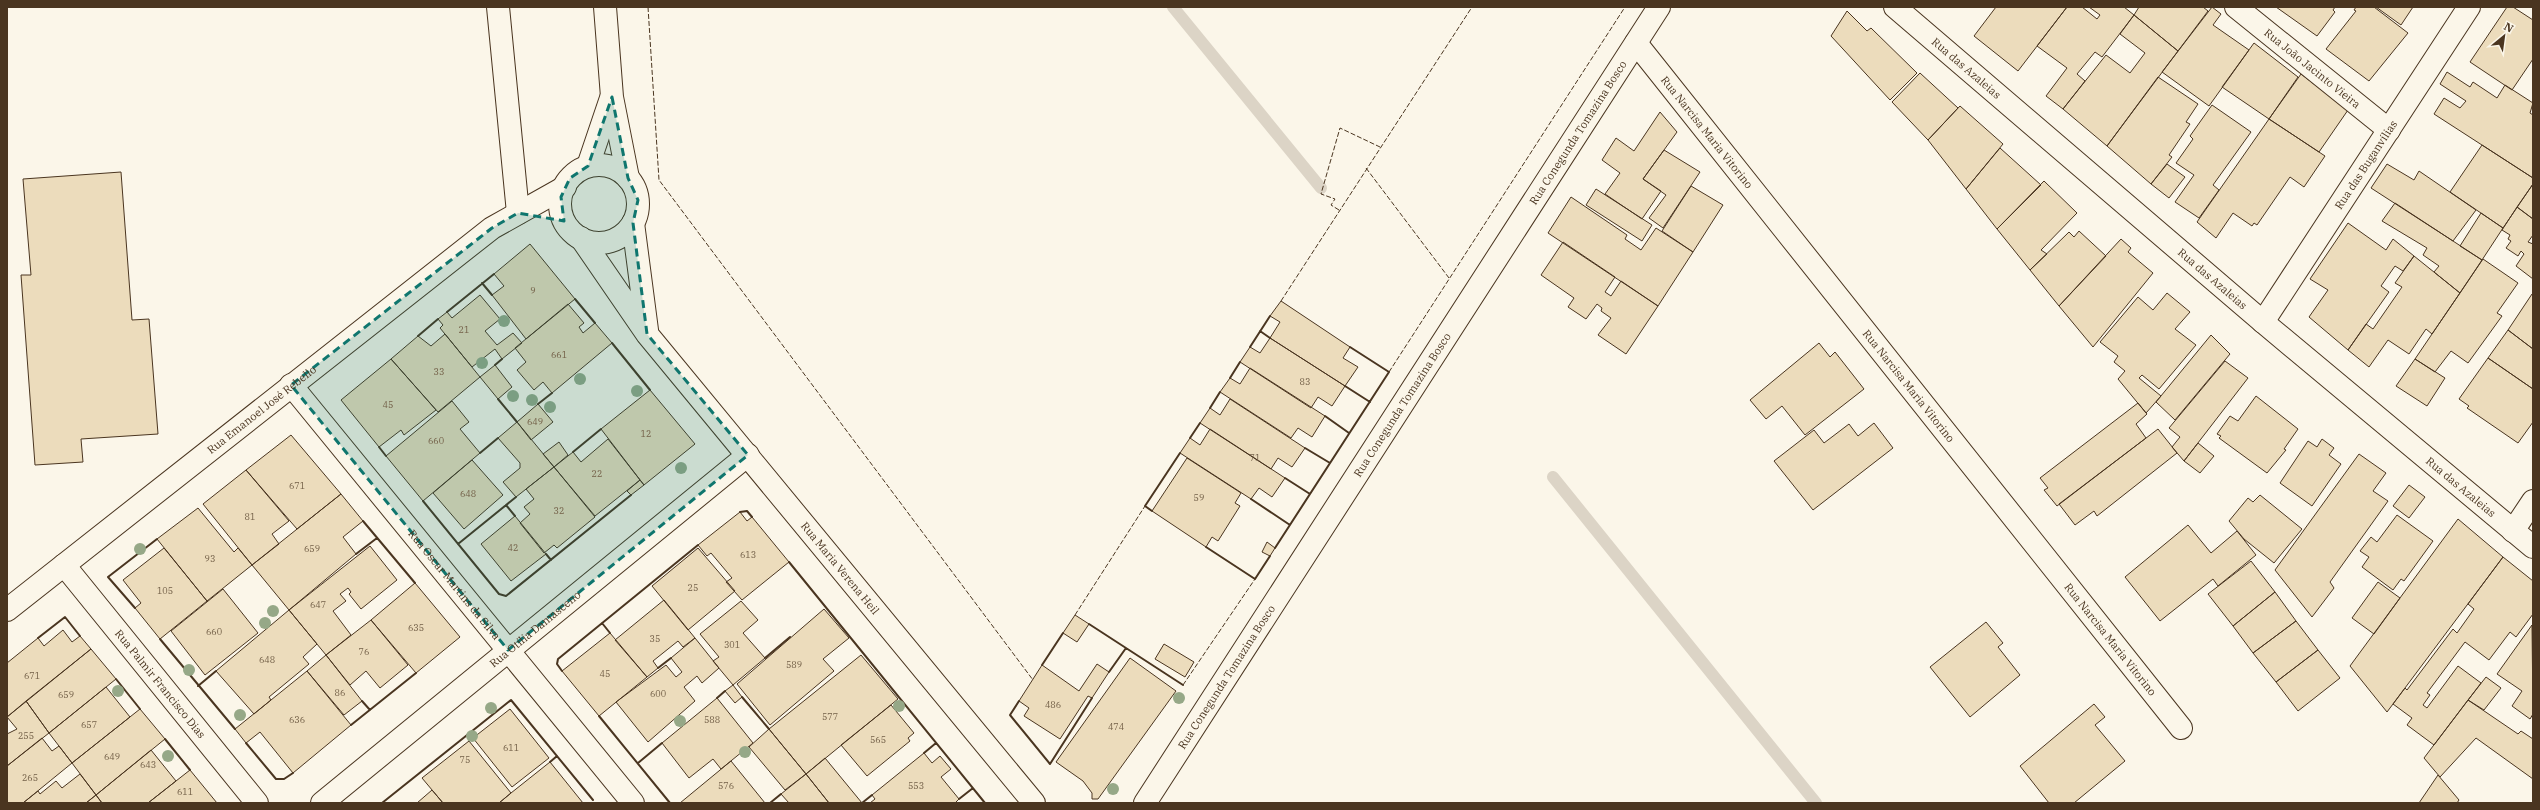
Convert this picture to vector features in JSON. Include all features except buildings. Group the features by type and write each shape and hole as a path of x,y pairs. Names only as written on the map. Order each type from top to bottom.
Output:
{"street":[{"path":"498,7 518,212 564,221 581,238 593,242 616,239 633,223 638,211 638,200 628,178 612,97 605,7"},
{"name":"Rua Conegunda Tomazina Bosco","path":"1144,803 1659,7"},
{"name":"Rua das Azaleias","path":"1895,7 2263,322 2533,547"},
{"name":"Rua João Jacinto Vieira","path":"2236,7 2389,130"},
{"name":"Rua das Buganvílias","path":"2263,322 2469,7"},
{"name":"Rua Narcisa Maria Vitorino","path":"1636,43 2181,728"},
{"path":"588,166 612,97"},
{"path":"564,221 561,197 564,187 578,171 588,166 609,166 628,178"},
{"name":"Rua Emanoel José Rebello","path":"7,610 492,228 564,187"},
{"path":"633,223 647,334"},
{"name":"Rua Maria Verena Heil","path":"581,238 647,334 1034,803"},
{"name":"Rua Oscar Martins da Silva","path":"291,385 633,803"},
{"name":"Rua Otília Damasceno","path":"322,803 748,455"},
{"path":"2513,531 2533,501"},
{"name":"Rua Palmir Francisco Dias","path":"64,565 257,803"}],"highlighted area":[{"path":"612,97 628,178 638,200 633,223 647,334 748,455 508,650 291,385 492,228 518,213 564,221 561,197 570,178 588,166"}],"waterway":[{"path":"1173,7 1321,188"},
{"path":"1553,477 1816,803"}],"fence":[{"path":"648,7 659,180 1033,680"},
{"path":"1281,301 1472,7"},
{"path":"1389,372 1625,7"},
{"path":"1339,210 1331,205 1335,199 1321,194 1340,128 1380,147"},
{"path":"1366,168 1449,278"},
{"path":"1075,615 1145,506"},
{"path":"1183,685 1255,579"}],"wall":[{"path":"447,312 494,274"},
{"path":"482,283 492,295"},
{"path":"575,299 595,323"},
{"path":"1250,347 1270,316"},
{"path":"418,336 438,319"},
{"path":"1260,331 1270,338"},
{"path":"612,343 650,390"},
{"path":"1275,548 1389,372 1350,347"},
{"path":"495,365 502,359"},
{"path":"1230,378 1240,362"},
{"path":"1345,386 1370,402"},
{"path":"1210,408 1220,392"},
{"path":"538,404 552,393"},
{"path":"498,399 517,422"},
{"path":"1325,416 1349,433"},
{"path":"1190,438 1200,423"},
{"path":"573,452 601,429"},
{"path":"480,453 498,438"},
{"path":"379,447 386,456"},
{"path":"1305,448 1330,463"},
{"path":"1152,511 1145,506 1180,453"},
{"path":"1285,478 1310,494"},
{"path":"423,501 499,594 506,596 631,495"},
{"path":"458,544 516,497"},
{"path":"1251,499 1290,525"},
{"path":"506,505 515,516"},
{"path":"740,512 747,511 752,517"},
{"path":"363,521 415,583"},
{"path":"356,554 377,538"},
{"path":"135,608 108,577 157,539"},
{"path":"562,671 557,664 558,659 698,545"},
{"path":"1206,547 1255,579 1270,556"},
{"path":"546,554 551,560"},
{"path":"789,562 985,803"},
{"path":"38,638 65,617 80,636"},
{"path":"602,623 610,633"},
{"path":"1089,624 1183,685"},
{"path":"1042,665 1063,633"},
{"path":"765,658 790,637"},
{"path":"160,639 235,729"},
{"path":"1109,672 1126,648"},
{"path":"658,668 671,658"},
{"path":"198,686 216,671"},
{"path":"351,725 416,673"},
{"path":"116,679 140,709"},
{"path":"717,698 725,691"},
{"path":"742,697 769,729"},
{"path":"1019,701 1010,715 1050,764 1092,698"},
{"path":"382,803 511,700 593,800"},
{"path":"362,701 370,710"},
{"path":"599,716 670,803"},
{"path":"165,739 190,770"},
{"path":"246,743 276,779 284,779 293,773"},
{"path":"638,763 662,743"},
{"path":"924,753 936,743"},
{"path":"550,762 557,756"},
{"path":"959,799 973,788"},
{"path":"770,803 781,794"},
{"path":"862,803 872,795"}]}
